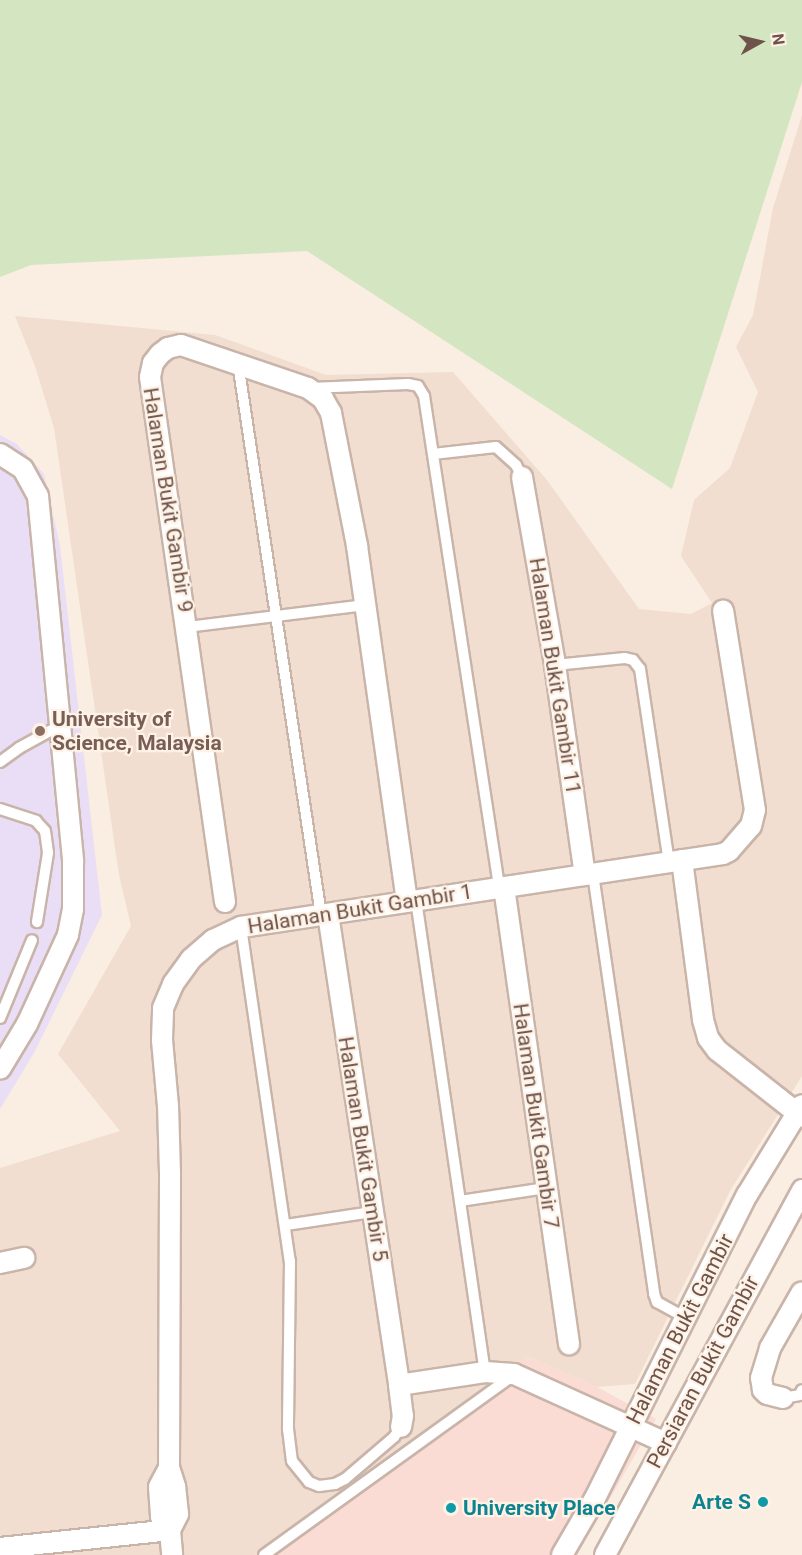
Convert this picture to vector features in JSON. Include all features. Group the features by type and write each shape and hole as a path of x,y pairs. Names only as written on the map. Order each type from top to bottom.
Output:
{"street":[{"name":"Halaman Bukit Gambir 9","path":"225,902 150,377 153,363 160,354 168,348 181,345 238,362 308,388 323,399 331,413 365,605 412,901"},
{"path":"0,454 23,469 38,496 73,862 73,909 68,935 13,1052 0,1069"},
{"name":"Halaman Bukit Gambir 11","path":"522,477 589,874"},
{"name":"Halaman Bukit Gambir 1","path":"172,1555 170,1530 178,1514 175,1486 168,1468 170,1173 168,1106 162,1040 163,1008 173,984 191,959 213,940 241,927 723,854 729,851 751,826 755,810 723,611"},
{"path":"676,861 708,1038 717,1050 800,1111"},
{"name":"Halaman Bukit Gambir 7","path":"501,887 569,1344"},
{"name":"Halaman Bukit Gambir 5","path":"324,914 399,1385 403,1416 401,1427"},
{"name":"Halaman Bukit Gambir","path":"562,1555 594,1500 747,1195 800,1111"},
{"name":"Persiaran Bukit Gambir","path":"605,1555 802,1190"},
{"path":"0,1263 24,1258"},
{"path":"797,1395 767,1394 763,1390 761,1378 770,1348 802,1292"},
{"path":"399,1385 485,1372 514,1374 666,1443"},
{"path":"0,1548 170,1530"}],"lane":[{"path":"238,362 324,914"},
{"path":"308,388 408,384 418,386 424,396 501,887"},
{"path":"433,454 496,447 516,465 522,477"},
{"path":"187,627 365,605"},
{"path":"555,665 625,658 633,660 640,669 676,861"},
{"path":"0,762 19,747 61,725"},
{"path":"0,809 36,820 45,831 48,853 37,922"},
{"path":"589,874 654,1294 657,1302 686,1318"},
{"path":"412,901 485,1372"},
{"path":"241,927 290,1261 288,1430 292,1461 309,1482 319,1486 335,1484 345,1479 394,1437 401,1427"},
{"path":"0,1018 32,940"},
{"path":"460,1201 546,1188"},
{"path":"286,1226 372,1212"},
{"path":"264,1555 514,1374"}],"shaded area":[{"path":"802,115 802,1076 730,1191 635,1384 597,1387 527,1356 254,1555 0,1555 0,1168 120,1131 58,1054 131,926 119,875 54,428 35,366 15,316 215,335 326,375 453,372 547,480 639,609 691,614 712,603 681,556 694,500 730,468 758,392 736,347 753,315 773,208"},
{"name":"University of Science, Malaysia","path":"0,435 17,444 44,474 60,546 102,915 34,1053 0,1109"},
{"path":"527,1356 597,1387 656,1419 577,1555 254,1555"}],"green space":[{"path":"0,0 802,0 802,82 672,489 307,251 31,265 0,277"}],"place":[{"name":"University of Science, Malaysia","path":"40,731"},
{"name":"Arte S","path":"763,1502"},
{"name":"University Place","path":"451,1508"}]}
